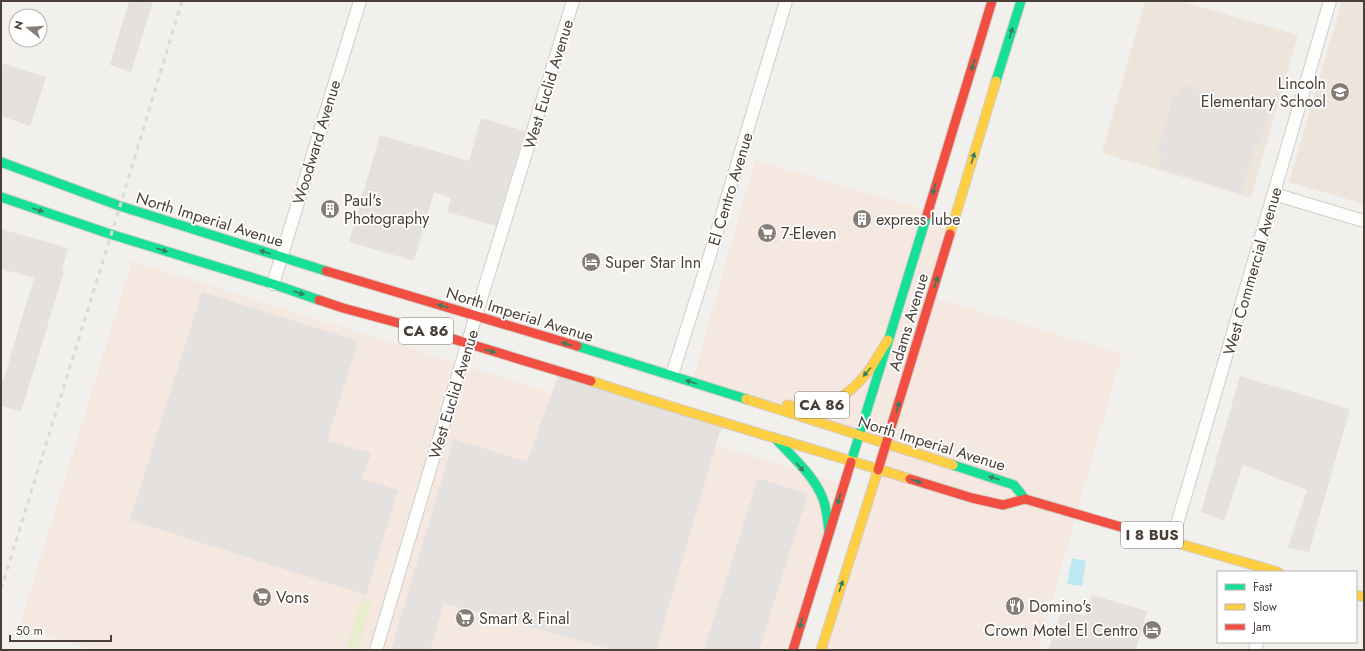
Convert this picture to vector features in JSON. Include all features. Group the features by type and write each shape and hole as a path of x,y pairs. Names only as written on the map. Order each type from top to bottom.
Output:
{"main road":[{"name":"Adams Avenue","path":"793,650 992,1"},
{"name":"Adams Avenue","path":"821,650 887,444 1020,1"},
{"name":"North Imperial Avenue","path":"1,162 120,206 372,285 672,375 1014,485 1025,498 1275,571"},
{"name":"CA 86","path":"1,197 110,234 273,284 344,308 417,328 560,371 664,405 775,437 851,462"},
{"name":"CA 86","path":"729,393 783,405 806,408 827,404 844,396 858,383 872,366 888,340"},
{"path":"775,437 818,488 826,509 829,533"},
{"path":"851,462 972,498 1002,505 1025,498"}],"street":[{"name":"Woodward Avenue","path":"273,284 360,1"},
{"name":"West Euclid Avenue","path":"376,650 476,315 573,1"},
{"name":"El Centro Avenue","path":"672,375 709,258 786,1"},
{"name":"West Commercial Avenue","path":"1172,541 1330,1"},
{"path":"1274,194 1364,221"}],"shaded area":[{"path":"129,1 153,1 131,72 110,65"},
{"path":"1145,1 1180,1 1298,35 1251,198 1102,153"},
{"name":"Lincoln Elementary School","path":"1342,1 1364,1 1364,204 1289,182"},
{"path":"1,63 46,77 30,126 1,116"},
{"path":"1183,85 1269,111 1259,145 1255,145 1241,193 1159,168 1162,156 1157,154 1174,95 1179,97"},
{"path":"481,118 525,131 496,226 447,212 451,198 434,192 414,261 349,242 380,135 469,161"},
{"path":"755,160 955,219 932,297 1122,354 1038,650 821,650 887,444 692,382"},
{"path":"1,229 68,248 62,271 64,272 21,412 2,406 1,409 1,380 3,381 34,278 1,269"},
{"path":"132,261 844,485 794,650 93,650 19,628"},
{"path":"202,292 358,341 327,441 371,453 362,479 398,490 366,595 130,520"},
{"path":"560,371 726,423 719,434 656,650 614,650 444,603 430,650 391,650 454,439 527,462"},
{"path":"1240,376 1350,409 1309,552 1288,548 1307,490 1243,465 1224,521 1201,512"},
{"path":"758,478 808,494 759,650 704,650"},
{"path":"1092,595 1147,611 1136,650 1048,650 1062,609 1085,616"}],"green space":[{"path":"373,598 358,650 346,650 360,604"}],"water":[{"path":"1072,558 1086,561 1082,586 1067,584"}],"railway":[{"path":"1,589 182,1"}],"traffic: fast":[{"path":"996,81 1021,1"},
{"path":"1,162 120,206 326,271"},
{"path":"1,197 110,234 273,284 319,300"},
{"path":"851,462 927,215"},
{"path":"577,346 746,399"},
{"path":"775,438 808,474 819,490 825,507 829,533"},
{"path":"953,465 1014,485 1025,499"}],"traffic: slow":[{"path":"950,234 996,81"},
{"path":"787,405 803,408 816,407 835,401 852,389 866,374 888,340"},
{"path":"591,381 910,479"},
{"path":"746,399 953,465"},
{"path":"821,650 878,470"},
{"path":"1145,534 1274,571"},
{"path":"1357,595 1364,597"}],"traffic: jam":[{"path":"927,215 992,1"},
{"path":"878,470 950,234"},
{"path":"326,271 577,346"},
{"path":"319,300 591,381"},
{"path":"793,650 851,462"},
{"path":"910,479 972,498 1003,505 1025,499 1145,534"}],"place":[{"name":"Lincoln Elementary School","path":"1340,92"},
{"name":"Paul's Photography","path":"330,209"},
{"name":"express lube","path":"862,219"},
{"name":"7-Eleven","path":"767,233"},
{"name":"Super Star Inn","path":"591,262"},
{"name":"Vons","path":"262,597"},
{"name":"Domino's","path":"1015,606"},
{"name":"Smart & Final","path":"465,618"},
{"name":"Crown Motel El Centro","path":"1152,630"}]}
